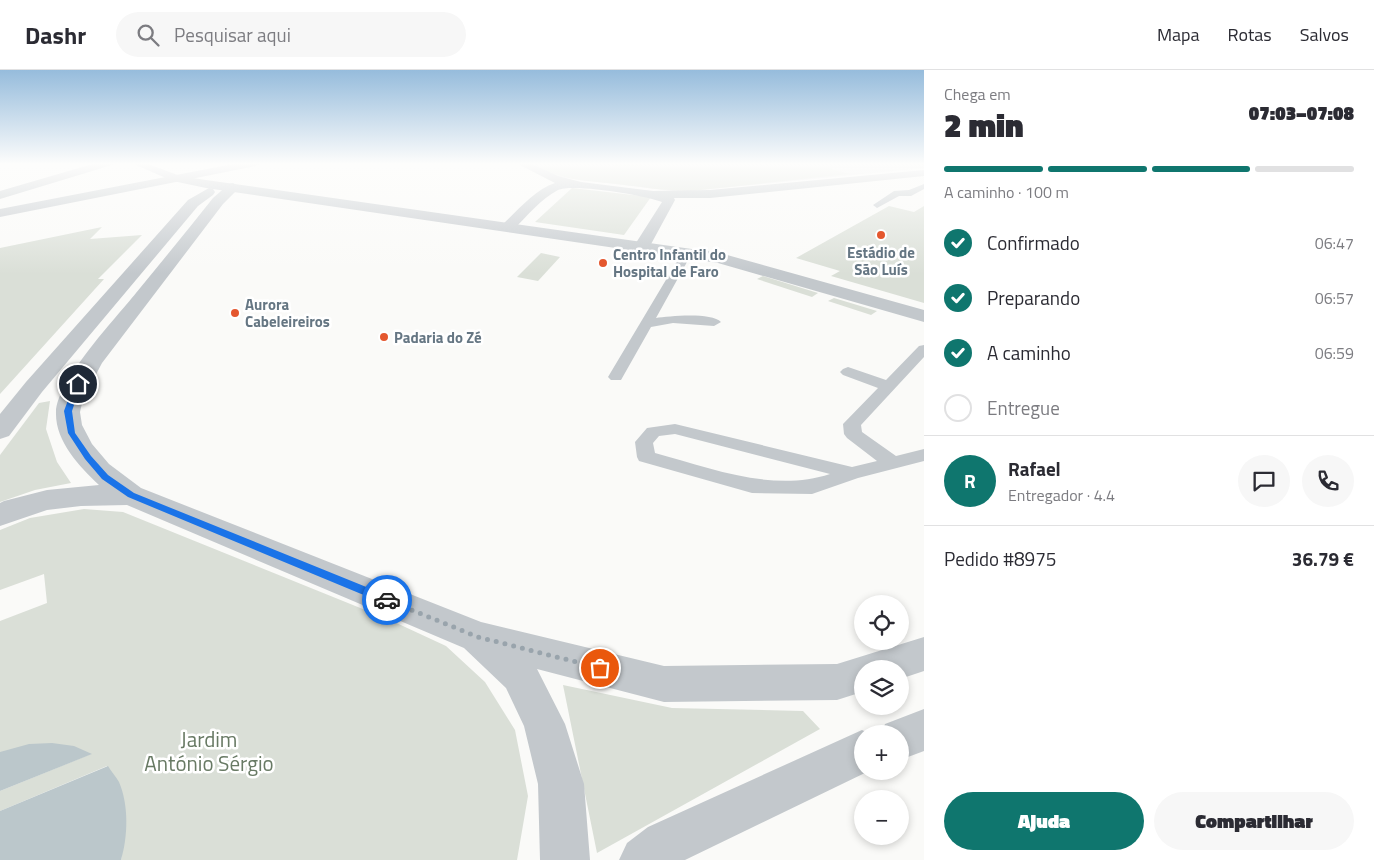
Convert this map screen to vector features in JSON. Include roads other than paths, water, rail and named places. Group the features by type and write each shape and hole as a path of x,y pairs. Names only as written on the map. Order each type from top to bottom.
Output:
{"street":[{"path":"0,212 65,200"},
{"path":"0,431 34,387 193,203 199,200"},
{"path":"219,200 93,360 78,384 68,411 72,433 88,457 105,477 131,495 478,637 664,684 837,682 854,677"},
{"path":"324,200 720,258 765,269 924,316"},
{"path":"509,226 540,200"},
{"path":"642,246 669,200"},
{"path":"0,515 49,500 85,494 131,495"},
{"path":"478,637 520,675 544,724 561,784 565,860"},
{"path":"906,660 924,654"},
{"path":"909,736 924,730"},
{"path":"644,860 665,844 854,756"}],"lane":[{"path":"877,205 886,200"},
{"path":"616,378 687,253"},
{"path":"646,324 673,319 714,322 678,310 662,296"},
{"path":"893,463 853,434 852,424 924,349"},
{"path":"848,372 888,386"},
{"path":"852,472 675,428 653,432 644,442 646,457 752,486 812,487 852,472 924,455"}],"place":[{"name":"Estádio de São Luís","path":"881,235"},
{"name":"Centro Infantil do Hospital de Faro","path":"603,263"},
{"name":"Aurora Cabeleireiros","path":"235,313"},
{"name":"Padaria do Zé","path":"384,337"}],"park label":[{"name":"Jardim António Sérgio","path":"209,751"}]}
